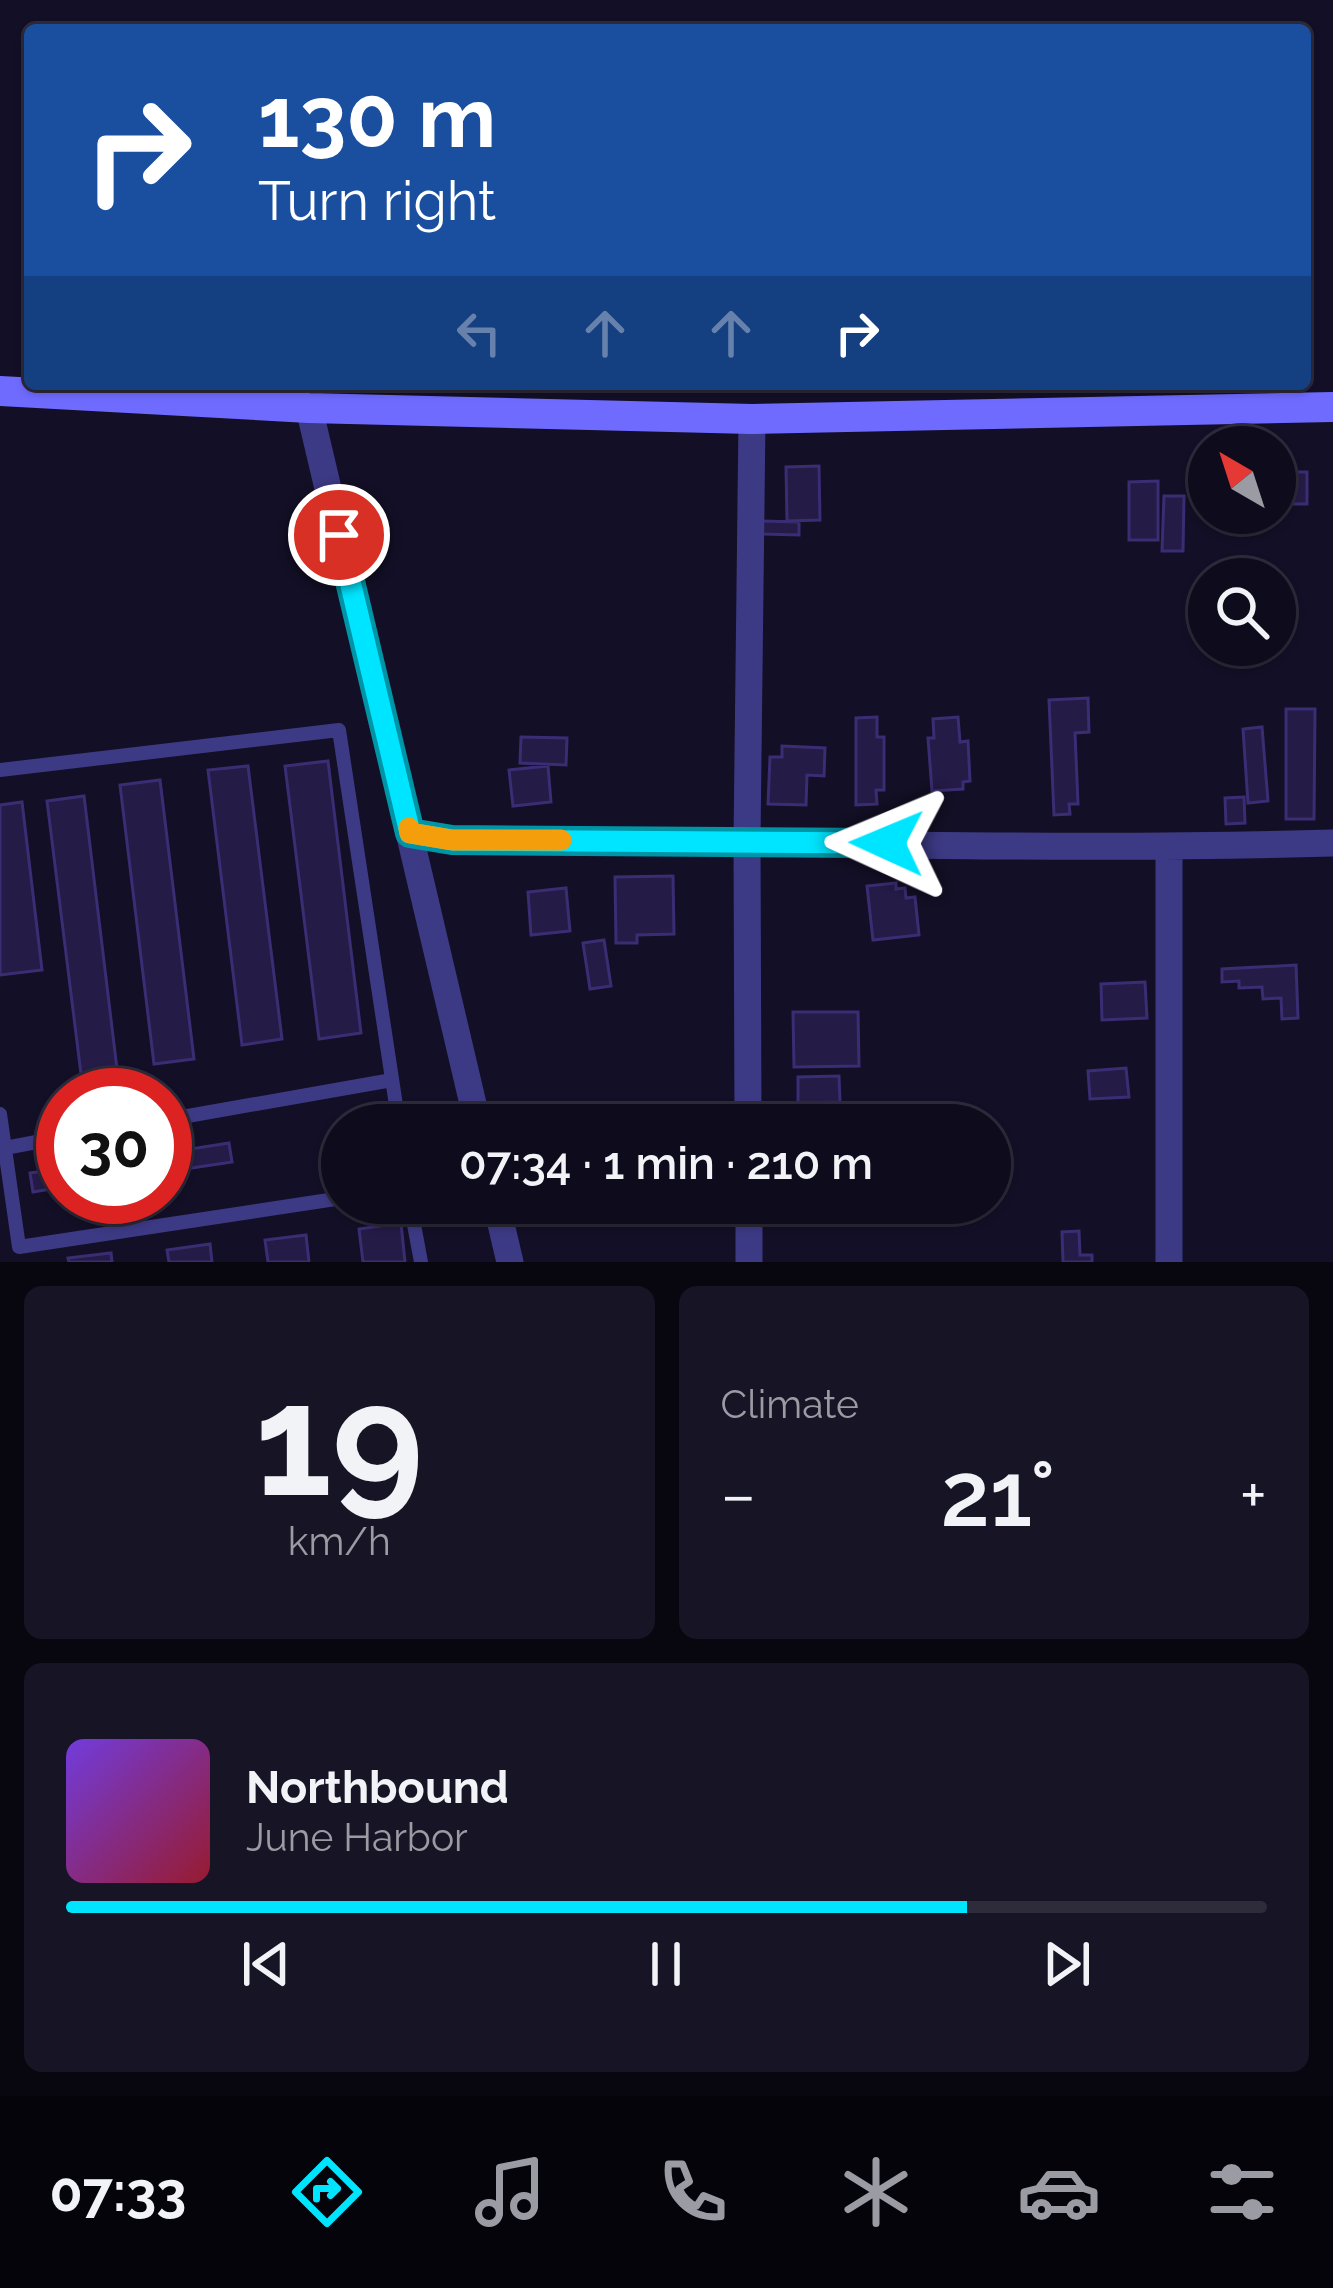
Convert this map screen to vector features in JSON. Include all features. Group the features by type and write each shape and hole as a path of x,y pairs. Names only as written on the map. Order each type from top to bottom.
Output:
{"main road":[{"path":"0,391 309,407 752,419 1333,407"}],"street":[{"path":"309,407 473,1104"},
{"path":"748,1104 752,419"},
{"path":"410,833 452,840 1169,848 1333,843"},
{"path":"1169,848 1169,1262"},
{"path":"501,1224 510,1262"},
{"path":"748,1224 749,1262"}],"lane":[{"path":"0,770 339,730 396,1104"},
{"path":"192,1115 392,1080"},
{"path":"0,1114 19,1247 321,1201"},
{"path":"5,1148 36,1142"},
{"path":"414,1224 421,1262"}],"building":[{"path":"819,466 820,520 787,521 786,467"},
{"path":"1296,472 1307,472 1307,504 1296,504"},
{"path":"1158,481 1158,540 1129,540 1129,482"},
{"path":"1164,496 1184,496 1183,551 1162,551"},
{"path":"762,521 799,522 799,535 762,534"},
{"path":"1088,698 1089,732 1075,733 1078,804 1069,804 1070,814 1054,815 1049,700"},
{"path":"1286,709 1315,709 1314,819 1286,819"},
{"path":"877,717 877,737 884,737 884,790 876,790 877,804 856,805 856,718"},
{"path":"958,717 960,742 968,741 970,781 963,782 963,789 932,791 928,738 934,738 933,719"},
{"path":"1262,727 1268,801 1248,803 1243,729"},
{"path":"521,737 567,738 566,765 520,763"},
{"path":"782,746 825,748 824,776 807,775 806,805 768,804 770,757 782,757"},
{"path":"328,761 361,1033 319,1039 285,766"},
{"path":"248,766 282,1039 242,1045 208,770"},
{"path":"548,766 551,802 513,806 509,770"},
{"path":"160,780 194,1059 154,1064 120,785"},
{"path":"84,796 117,1068 80,1068 47,801"},
{"path":"1244,797 1245,823 1226,824 1225,798"},
{"path":"22,802 42,970 0,975 0,805"},
{"path":"673,876 674,934 637,935 637,943 616,943 615,877"},
{"path":"896,883 896,889 905,888 906,898 915,897 919,935 873,940 867,886"},
{"path":"566,888 570,931 531,935 528,892"},
{"path":"604,940 611,986 590,989 583,943"},
{"path":"1296,965 1298,1018 1282,1019 1281,998 1263,999 1262,987 1239,988 1239,981 1222,982 1222,969"},
{"path":"1145,982 1147,1018 1102,1020 1101,984"},
{"path":"793,1012 858,1012 859,1066 794,1067"},
{"path":"1126,1068 1129,1097 1090,1099 1088,1071"},
{"path":"839,1076 840,1102 798,1103 798,1077"},
{"path":"229,1143 232,1162 192,1168 192,1149"},
{"path":"401,1224 405,1262 363,1262 359,1229"},
{"path":"1079,1231 1080,1255 1092,1255 1092,1262 1063,1262 1062,1232"},
{"path":"306,1235 309,1262 268,1262 265,1240"},
{"path":"210,1244 212,1262 169,1262 167,1250"},
{"path":"111,1253 112,1262 69,1262 68,1258"}],"slow traffic":[{"path":"409,828 410,833 452,840 561,840"}],"route":[{"path":"339,535 410,833 452,840 887,843"}]}
